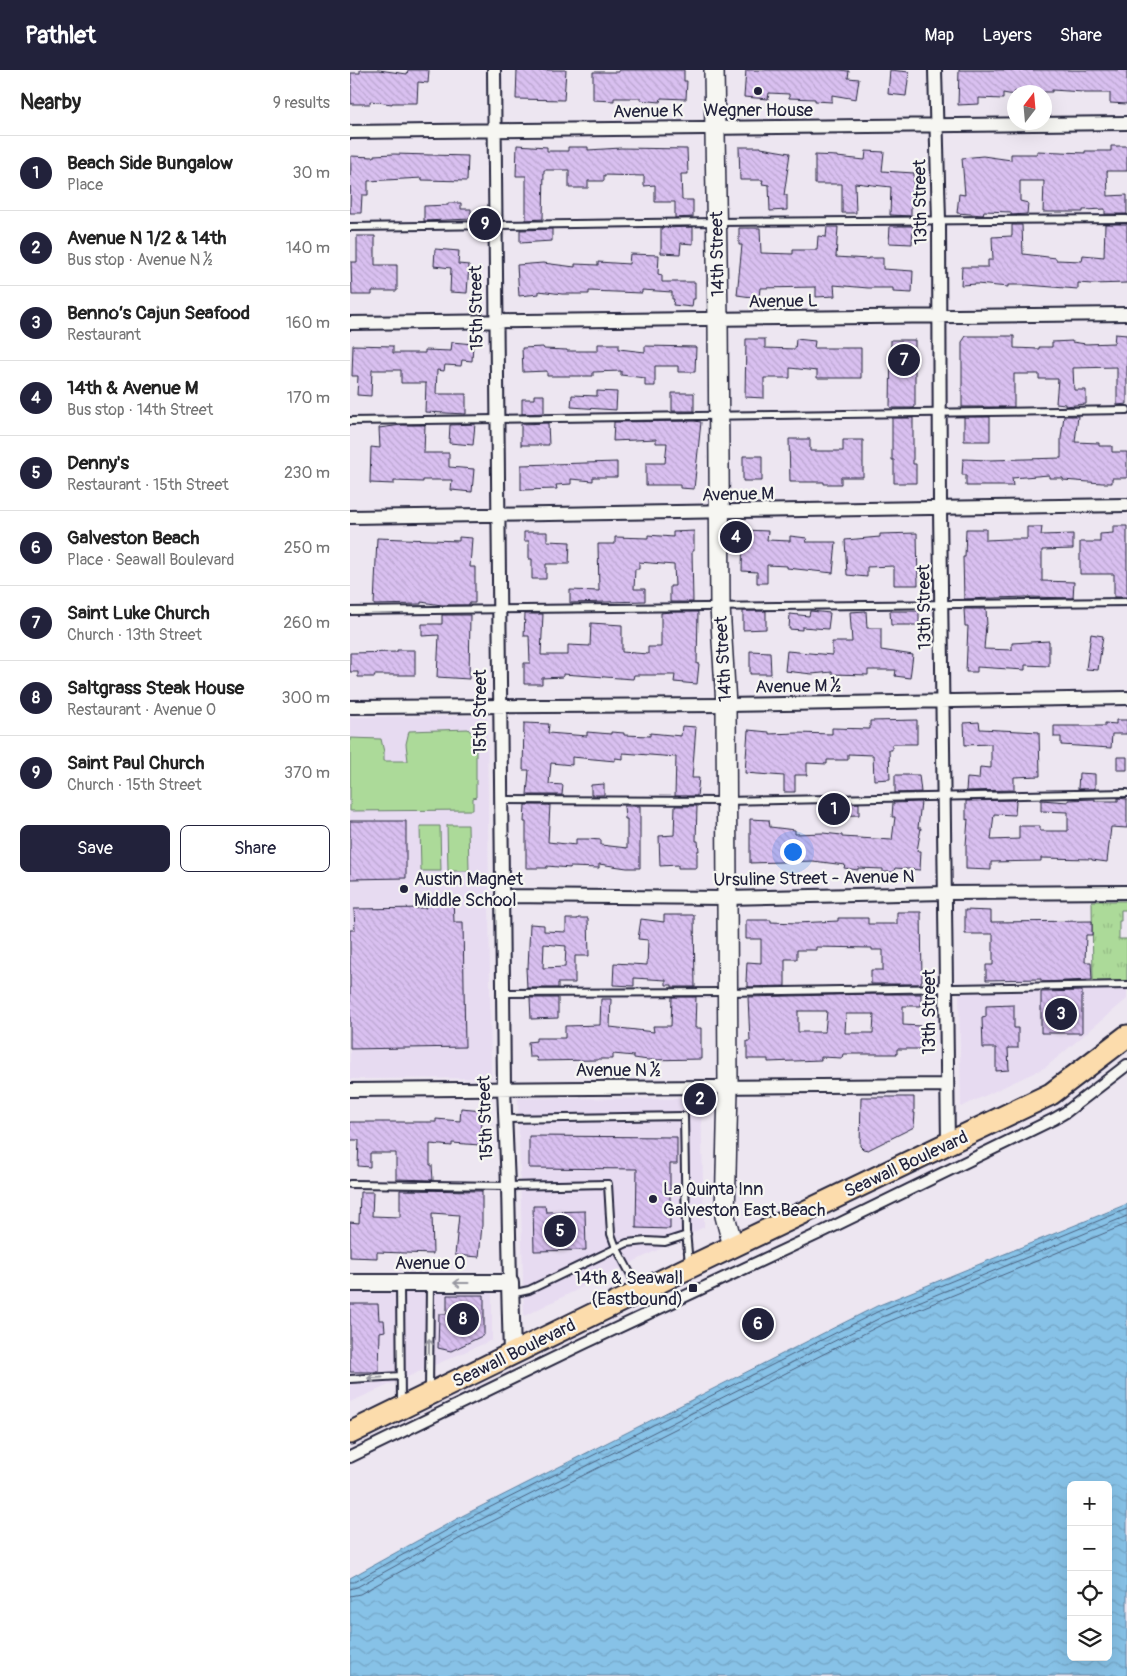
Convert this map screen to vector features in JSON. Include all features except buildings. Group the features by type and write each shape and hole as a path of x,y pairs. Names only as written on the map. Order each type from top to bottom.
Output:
{"main road":[{"name":"14th Street","path":"714,70 720,607 726,705 728,1088 725,1216 733,1246"},
{"name":"Seawall Boulevard","path":"350,1433 733,1246 1051,1094 1127,1036"}],"street":[{"name":"15th Street","path":"494,70 504,1088 512,1354"},
{"name":"13th Street","path":"936,70 948,1144"},
{"name":"Avenue K","path":"350,132 1127,123"},
{"name":"Avenue L","path":"350,323 1127,314"},
{"name":"Avenue M","path":"350,517 1127,505"},
{"name":"Avenue M ½","path":"350,707 726,705 1127,698"},
{"name":"Ursuline Street - Avenue N","path":"502,896 727,898 945,893 1127,892"},
{"path":"350,1457 818,1234 1054,1119 1066,1112 1127,1065"},
{"name":"Avenue N ½","path":"350,1090 946,1085"},
{"name":"Avenue O","path":"350,1284 430,1283 510,1288"}],"lane":[{"path":"350,227 1127,219"},
{"path":"350,421 719,414 1127,410"},
{"path":"350,611 1127,602"},
{"path":"500,800 726,801 1127,793"},
{"path":"503,993 727,992 1127,985"},
{"path":"505,1119 684,1116 687,1235 690,1267"},
{"path":"350,1184 508,1186 608,1184 611,1234 616,1248 640,1292"},
{"path":"510,1288 529,1290 616,1248 636,1242 666,1242 687,1235"},
{"path":"400,1283 401,1408"},
{"path":"428,1395 430,1283"},
{"path":"350,1379 401,1376"}],"shaded area":[{"path":"487,716 491,1078 350,1079 350,717"},
{"path":"1127,990 1127,999 1046,1067 961,1107 959,992"},
{"path":"518,1098 701,1099 704,1227 524,1316"},
{"path":"350,1291 492,1291 492,1340 350,1402"}],"green space":[{"path":"468,729 476,738 476,797 473,798 473,810 350,811 350,738 381,739 384,761 408,761 406,744 409,731"},
{"path":"447,825 468,825 469,871 448,871"},
{"path":"420,826 440,826 441,871 421,871"},
{"path":"1092,901 1127,901 1127,910 1121,910 1119,939 1127,939 1127,982 1093,982"}],"water":[{"path":"1127,1204 1127,1676 350,1676 350,1578 464,1515 877,1306"}],"place":[{"name":"Wegner House","path":"758,91"},
{"name":"Saint Paul Church","path":"485,224"},
{"name":"Saint Luke Church","path":"904,360"},
{"name":"14th & Avenue M","path":"736,537"},
{"name":"Beach Side Bungalow","path":"834,809"},
{"name":"Austin Magnet Middle School","path":"404,889"},
{"name":"Benno’s Cajun Seafood","path":"1061,1014"},
{"name":"Avenue N 1/2 & 14th","path":"700,1099"},
{"name":"La Quinta Inn Galveston East Beach","path":"653,1199"},
{"name":"Denny's","path":"560,1231"},
{"name":"14th & Seawall (Eastbound)","path":"693,1288"},
{"name":"Saltgrass Steak House","path":"463,1319"},
{"name":"Galveston Beach","path":"758,1324"}]}
